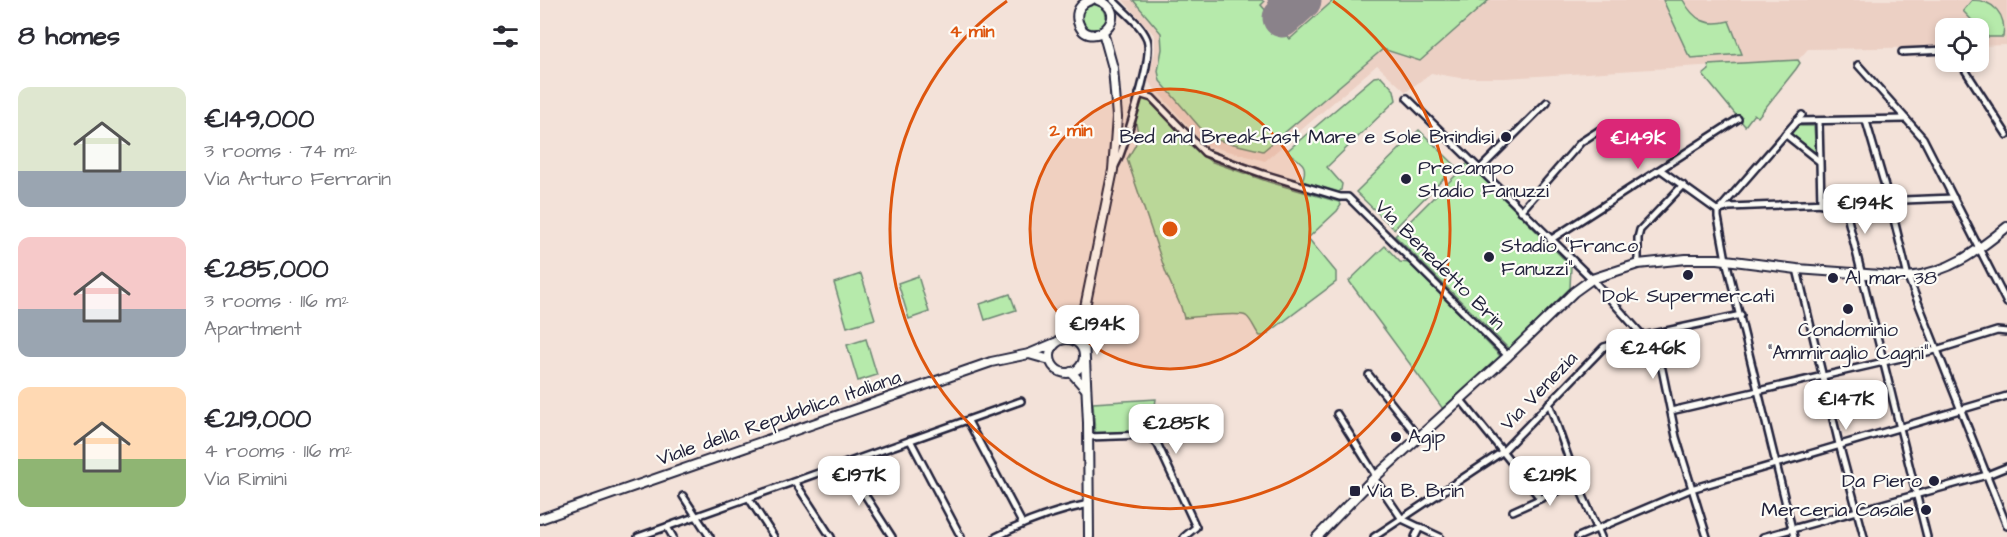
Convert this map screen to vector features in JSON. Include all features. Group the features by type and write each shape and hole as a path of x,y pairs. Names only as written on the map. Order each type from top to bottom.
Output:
{"street":[{"path":"1091,0 1079,8 1077,13 1078,24 1091,34 1103,32 1110,26 1112,15 1107,5 1098,0"},
{"path":"1113,0 1142,30 1149,44 1139,94 1113,170"},
{"path":"1089,537 1088,437 1083,326 1088,282 1113,170 1117,117 1116,89 1103,32"},
{"path":"1902,52 1935,50"},
{"path":"1858,65 1923,138 2007,303"},
{"path":"1966,72 2007,135"},
{"name":"Via Benedetto Brin","path":"1139,94 1152,98 1205,153 1340,198 1348,197 1509,356"},
{"path":"1407,98 1592,279 1643,336 1662,369 1676,436 1707,537"},
{"path":"1480,169 1547,102"},
{"path":"1794,537 1726,260 1718,211 1802,115"},
{"path":"1550,240 1738,119"},
{"path":"1796,122 1906,119"},
{"path":"1819,121 1821,204"},
{"path":"1866,121 1908,277 2007,526"},
{"path":"1521,211 1581,142 1601,129"},
{"path":"1785,134 1819,161"},
{"path":"1661,170 1718,211"},
{"path":"1638,264 1640,230 1683,184"},
{"path":"1718,211 1729,207 1954,198"},
{"path":"1844,203 1927,537"},
{"name":"Via Benedetto Brin","path":"1317,537 1375,477 1509,356 1574,292 1592,279 1638,264 1668,259 1726,260 1797,269 1908,277 1941,270 1962,260 2007,227"},
{"path":"1797,269 1839,445 1864,537"},
{"name":"Via Venezia","path":"1374,537 1502,452 1604,346 1741,315"},
{"path":"1070,339 1083,326"},
{"path":"1671,411 1936,350 1997,331 2007,332"},
{"path":"1070,339 1080,344 1084,354 1082,364 1079,369 1071,372 1059,371 1050,360 1050,353 1055,343 1070,339"},
{"name":"Viale della Repubblica Italiana","path":"540,519 991,362 1029,354 1055,343"},
{"name":"Viale della Repubblica Italiana","path":"1029,354 1050,360"},
{"path":"1071,372 1086,388"},
{"path":"1369,375 1419,438"},
{"path":"1578,537 1691,489 2007,396"},
{"path":"1461,400 1540,498"},
{"path":"638,537 1022,401"},
{"path":"1549,402 1577,482 1601,537"},
{"path":"1338,414 1402,519 1440,537"},
{"path":"968,421 1022,523"},
{"path":"1088,437 1146,435 1153,439 1158,445 1196,527 1184,537"},
{"path":"910,441 961,537"},
{"path":"845,464 892,537"},
{"path":"1763,537 1988,475 2007,467"},
{"path":"795,482 831,537"},
{"path":"1513,511 1577,482"},
{"path":"683,496 710,537"},
{"path":"748,497 774,537"},
{"path":"996,537 1022,523 1047,514 1089,504"},
{"path":"667,527 673,537"},
{"path":"1415,537 1420,527"}],"shaded area":[{"path":"1123,0 2007,0 2007,45 1989,46 1989,18 1935,18 1935,47 1808,49 1798,60 1505,78 1460,78 1431,73 1406,92 1377,65 1265,161 1205,145 1147,80 1155,52 1155,36"}],"green space":[{"path":"1133,0 1262,0 1264,2 1261,5 1290,39 1334,0 1489,0 1420,61 1383,49 1263,151 1213,139 1203,131 1160,81 1158,71 1162,49 1161,33"},
{"path":"1663,0 1683,0 1696,17 1707,22 1729,21 1742,54 1691,58"},
{"path":"1972,0 1992,6 1997,10 2003,22 2003,37 1989,37 1989,18 1970,18 1963,11"},
{"path":"1094,5 1102,9 1106,17 1102,25 1094,29 1086,25 1082,17 1086,9"},
{"path":"1798,60 1800,63 1796,69 1758,117 1754,114 1745,126 1703,75 1709,70 1708,65"},
{"path":"1381,76 1394,90 1396,100 1327,167 1342,184 1341,190 1339,192 1302,181 1304,166 1287,151 1374,77"},
{"path":"1141,99 1151,100 1189,144 1210,161 1269,182 1339,202 1341,205 1308,238 1336,272 1336,282 1264,336 1260,336 1248,318 1242,315 1184,318 1127,159 1139,134 1136,120 1138,108"},
{"path":"1797,126 1814,126 1816,153 1790,133"},
{"name":"Precampo Stadio Fanuzzi","path":"1419,130 1456,166 1394,229 1356,192"},
{"name":"Stadio \"Franco Fanuzzi\"","path":"1468,163 1571,266 1570,288 1509,349 1395,236"},
{"path":"1385,246 1400,262 1411,263 1501,357 1443,409 1349,281"},
{"path":"861,274 875,319 847,327 834,283"},
{"path":"918,276 929,312 909,319 898,283"},
{"path":"1010,294 1016,310 985,320 980,304"},
{"path":"866,339 877,375 858,381 847,345"},
{"path":"1156,399 1151,433 1142,430 1095,434 1093,403"}],"taxiway":[{"path":"1275,0 1285,6 1297,4"}],"runway":[{"path":"1282,18 1302,0"}],"place":[{"name":"Bed and Breakfast Mare e Sole Brindisi","path":"1506,137"},
{"name":"Precampo Stadio Fanuzzi","path":"1406,179"},
{"name":"Stadio \"Franco Fanuzzi\"","path":"1489,257"},
{"name":"Dok Supermercati","path":"1688,275"},
{"name":"Al mar 38","path":"1833,278"},
{"name":"Condominio \"Ammiraglio Cagni\"","path":"1848,309"},
{"name":"Agip","path":"1396,437"},
{"name":"Da Piero","path":"1934,481"},
{"name":"Via B. Brin","path":"1355,491"},
{"name":"Merceria Casale","path":"1926,510"}]}
